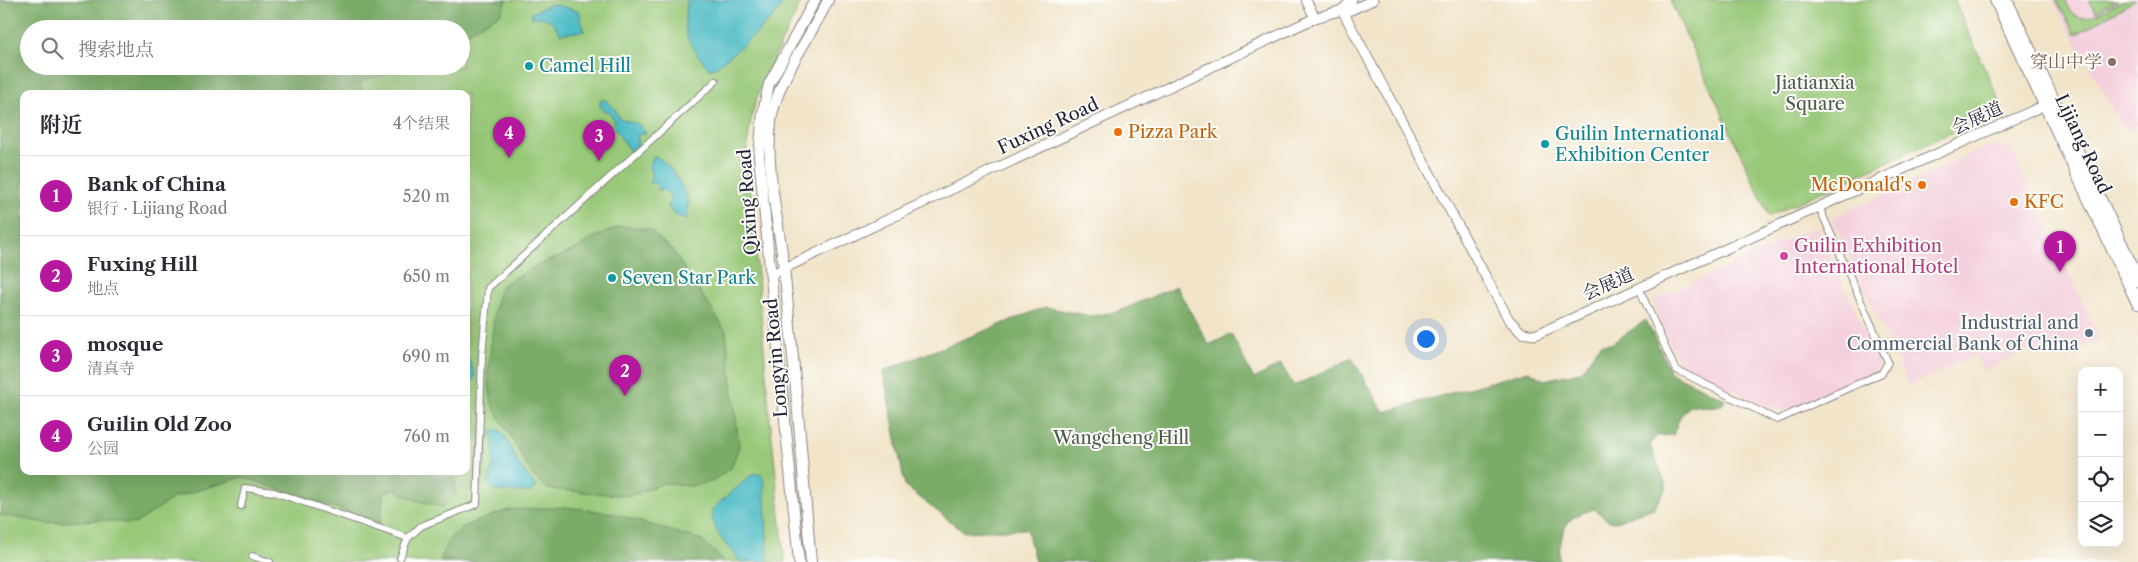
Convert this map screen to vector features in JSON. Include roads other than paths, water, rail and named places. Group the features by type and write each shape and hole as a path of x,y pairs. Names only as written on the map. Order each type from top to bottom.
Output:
{"highway":[{"name":"Lijiang Road","path":"1996,0 2138,304"},
{"name":"Lijiang Road","path":"2006,0 2138,280"}],"main road":[{"name":"Qixing Road","path":"799,562 758,156 763,112 769,84 815,0"},
{"name":"Longyin Road","path":"811,562 784,268 770,147 771,121 779,88 828,0"}],"street":[{"path":"1306,0 1315,18"},
{"path":"1342,10 1352,0"},
{"name":"Fuxing Road","path":"770,275 1315,18 1342,10 1351,10 1373,0"},
{"name":"会展道","path":"1342,10 1509,320 1522,332 1535,335 2045,104"},
{"path":"400,558 408,538 421,526 477,504 482,355 488,288 716,81"},
{"path":"1638,288 1675,369 1778,420 1882,372 1888,362 1819,207"},
{"path":"241,506 245,488 274,492 408,538"},
{"path":"252,556 270,562"}],"water":[{"path":"688,0 784,0 765,26 717,66 709,69 691,45 688,37 685,21"},
{"path":"549,5 579,11 584,31 560,34 549,20 541,17 532,18 531,13"},
{"path":"601,100 605,100 615,109 619,118 638,124 646,133 638,135 637,146 630,151 614,127 614,121 610,112 602,110"},
{"path":"654,156 665,163 684,189 689,202 687,209 688,219 674,215 668,206 670,202 669,194 664,190 658,190 656,182 649,183 652,175 649,167"},
{"path":"470,363 475,376 470,382"},
{"path":"496,429 503,433 518,463 536,487 530,492 495,491 489,483 494,460 492,431"},
{"path":"761,473 764,480 768,558 767,562 741,562 725,544 717,531 712,517 712,509 753,474"}],"place":[{"name":"穿山中学","path":"2112,62"},
{"name":"Camel Hill","path":"529,66"},
{"name":"Pizza Park","path":"1118,132"},
{"name":"Guilin International Exhibition Center","path":"1545,144"},
{"name":"Guilin Old Zoo","path":"509,158"},
{"name":"mosque","path":"599,161"},
{"name":"McDonald's","path":"1922,185"},
{"name":"KFC","path":"2014,202"},
{"name":"Guilin Exhibition International Hotel","path":"1784,256"},
{"name":"Bank of China","path":"2060,272"},
{"name":"Seven Star Park","path":"612,278"},
{"name":"Industrial and Commercial Bank of China","path":"2089,333"},
{"name":"Fuxing Hill","path":"625,396"}],"park label":[{"name":"Jiatianxia Square","path":"1815,94"},
{"name":"Wangcheng Hill","path":"1121,438"}]}
